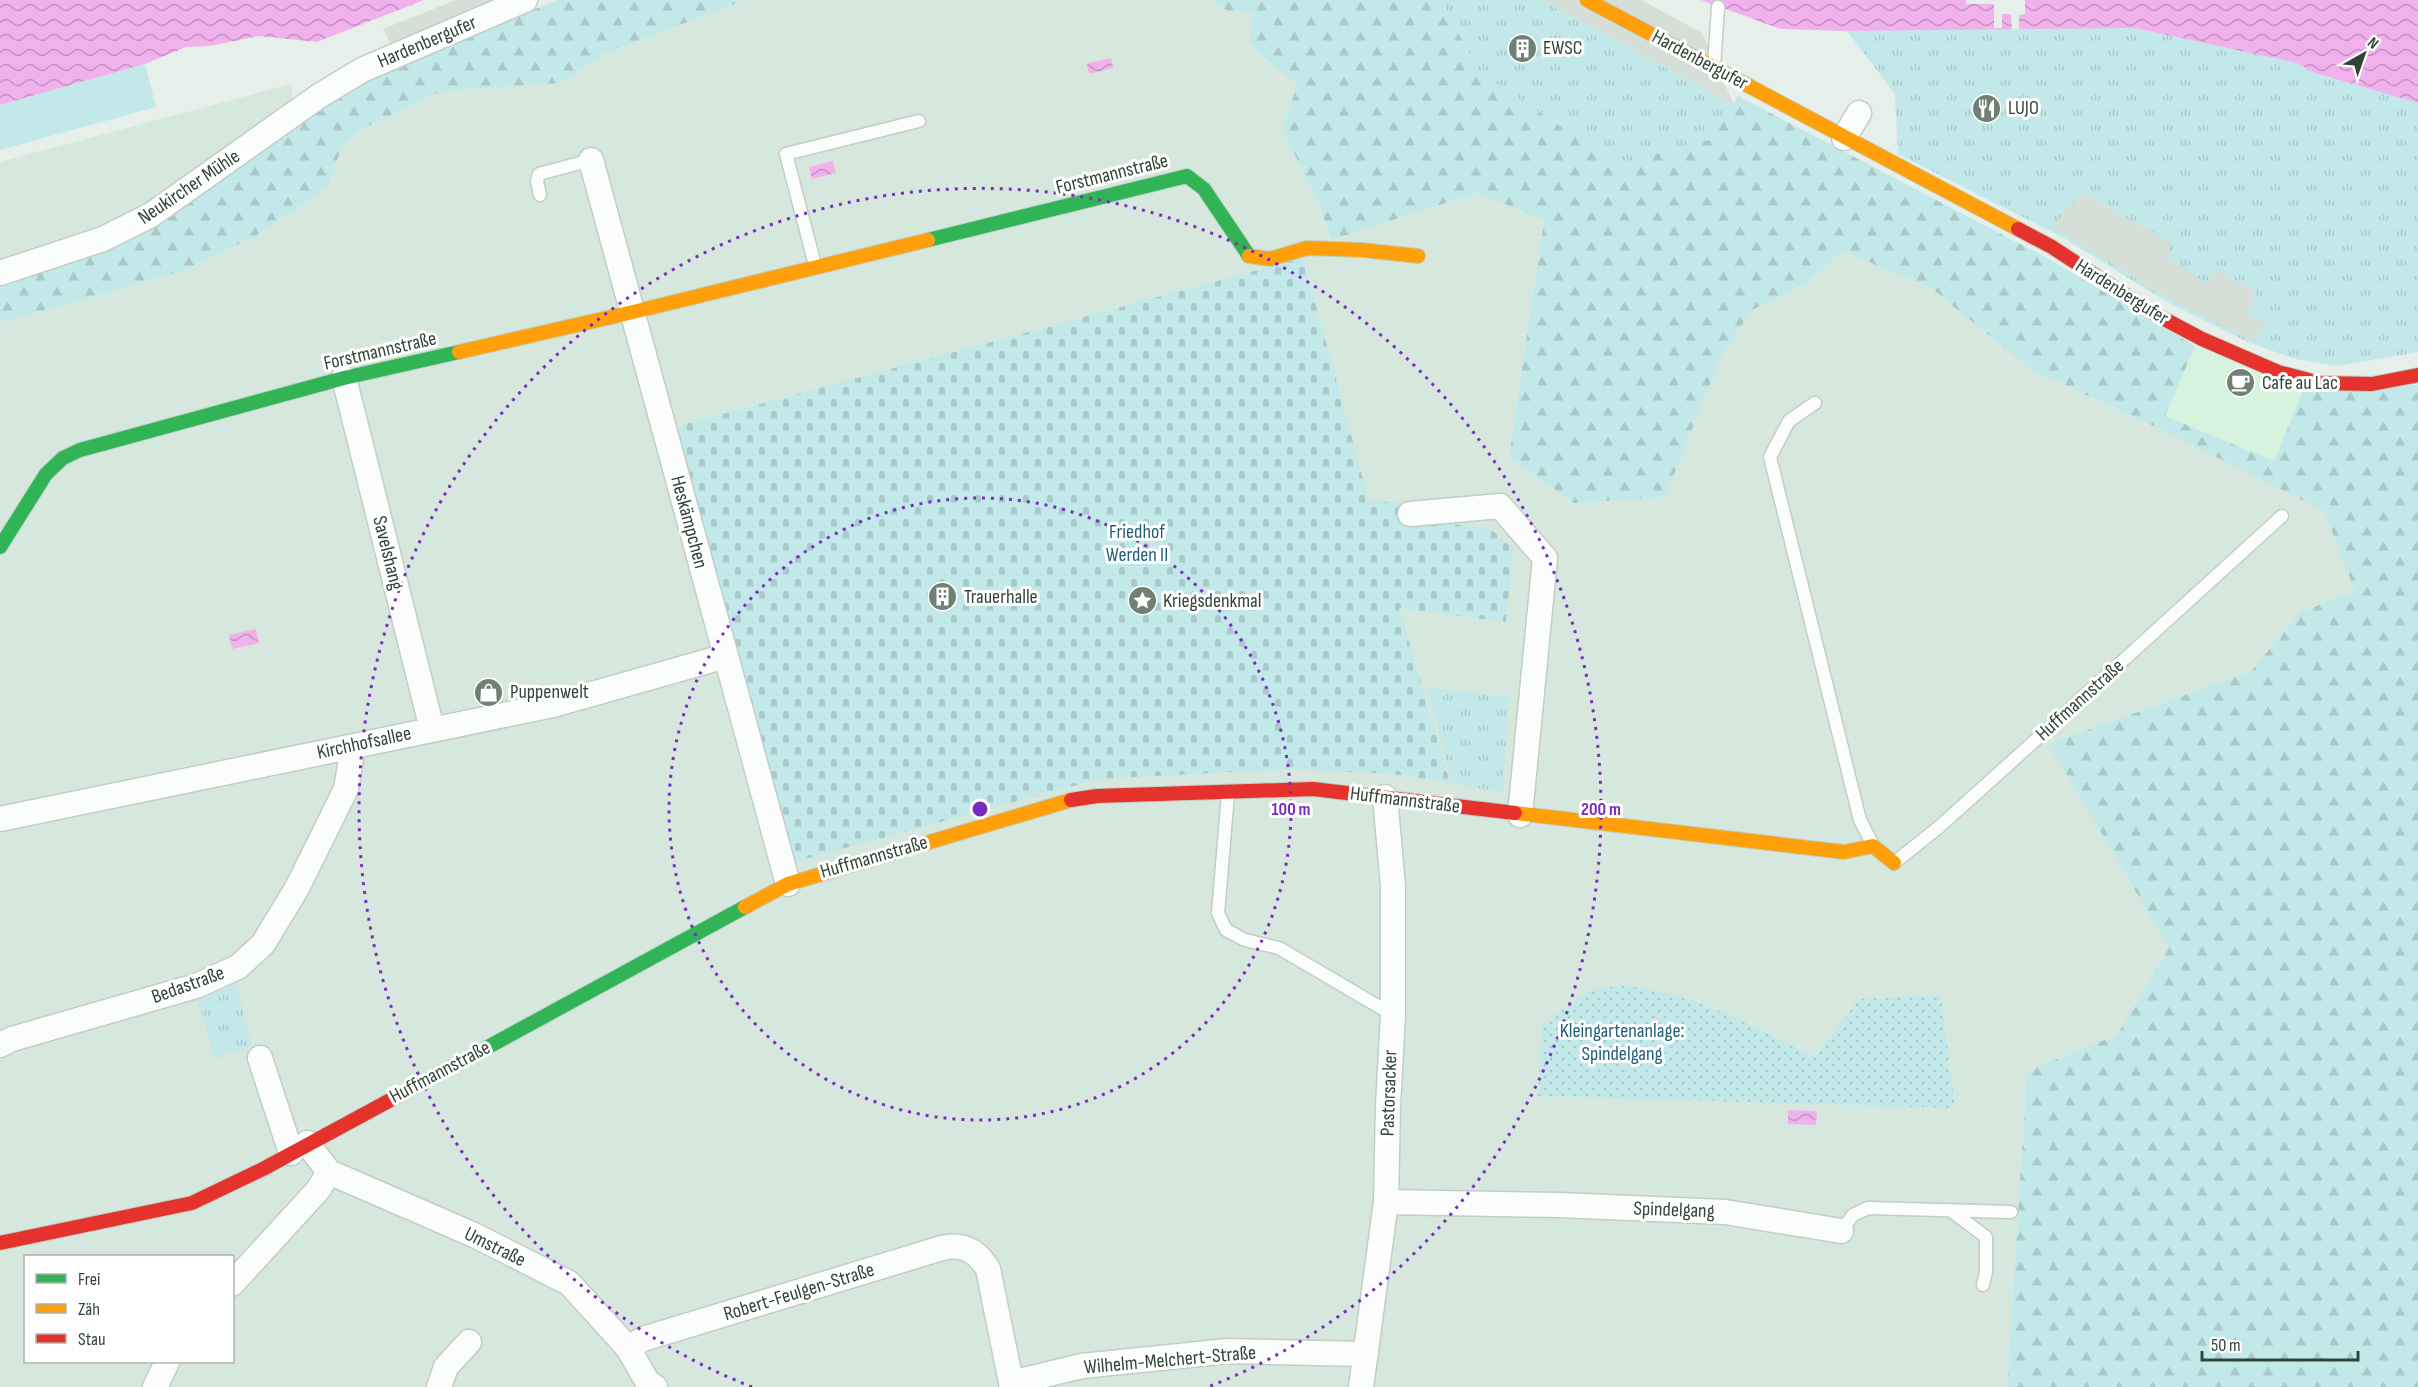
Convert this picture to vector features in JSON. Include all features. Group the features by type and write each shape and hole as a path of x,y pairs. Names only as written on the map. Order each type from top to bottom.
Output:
{"street":[{"name":"Hardenbergufer","path":"362,70 525,0"},
{"name":"Hardenbergufer","path":"1587,0 2052,247 2151,312 2202,339 2278,372 2320,383 2372,384 2418,375"},
{"name":"Neukircher Mühle","path":"0,273 103,240 151,215 319,96 362,70"},
{"path":"1844,138 1858,113"},
{"name":"Heskämpchen","path":"591,160 788,884"},
{"name":"Forstmannstraße","path":"0,547 46,474 63,458 80,450 344,378 633,312 1187,176 1204,189 1248,256 1270,259 1306,248 1362,250 1418,256"},
{"name":"Savelshang","path":"344,378 432,729"},
{"path":"1410,514 1500,506 1545,558 1520,814"},
{"name":"Kirchhofsallee","path":"0,819 553,705 726,656"},
{"name":"Bedastraße","path":"0,1045 12,1039 196,986 238,967 263,944 297,888 346,789 353,747"},
{"name":"Huffmannstraße","path":"0,1243 192,1203 263,1169 788,884 1070,800 1097,796 1229,790 1313,789 1844,852 1873,846 1894,863"},
{"name":"Pastorsacker","path":"1361,1387 1386,1202 1393,1015 1393,886 1385,797"},
{"path":"234,1282 318,1190 329,1172 299,1148 260,1058"},
{"name":"Umstraße","path":"329,1172 474,1235 569,1283 628,1348 649,1385"},
{"name":"Spindelgang","path":"1386,1202 1559,1205 1725,1212 1841,1232"},
{"name":"Robert-Feulgen-Straße","path":"628,1348 643,1339 942,1248 959,1246 972,1251 988,1269 1012,1385"},
{"path":"439,1387 446,1367 470,1342"},
{"name":"Wilhelm-Melchert-Straße","path":"1012,1385 1083,1366 1227,1351 1366,1354"},
{"path":"155,1387 167,1363"}],"lane":[{"path":"1714,69 1718,7"},
{"path":"815,266 786,154 919,121"},
{"path":"540,195 537,181 540,174 591,160"},
{"name":"Huffmannstraße","path":"1815,403 1790,421 1770,458 1860,820 1873,846"},
{"name":"Huffmannstraße","path":"1894,863 1939,827 2030,746 2282,516"},
{"path":"1229,790 1218,913 1226,930 1245,940 1279,948 1393,1015"},
{"name":"Spindelgang","path":"1841,1232 1853,1215 1868,1208 2011,1212"},
{"path":"1950,1210 1986,1237 1986,1272 1983,1285"}],"shaded area":[{"path":"456,0 502,0 391,45 383,29"},
{"path":"745,0 1210,0 1228,11 1254,12 1249,45 1297,86 1282,128 1320,207 1331,240 1478,193 1544,220 1509,457 1665,497 1720,359 1752,310 1805,285 1843,251 1931,288 2030,369 2160,429 2324,511 2356,591 2301,612 2251,671 2050,744 2169,948 2117,1035 2027,1071 2007,1387 0,1387 0,323 183,271 252,238 328,187 342,146 357,131 442,91 561,83 606,53"},
{"path":"1542,0 1641,0 1702,33 1734,105"},
{"path":"291,84 296,125 109,249 0,285 0,162"},
{"path":"2081,193 2173,243 2166,256 2206,283 2216,269 2256,292 2247,314 2266,322 2254,342 2160,293 2052,227"},
{"path":"2195,346 2303,391 2274,461 2165,416"}],"green space":[{"path":"557,0 745,0 606,53 561,83 442,91 357,131 342,146 328,187 252,238 183,271 0,323 0,285 109,249 356,83"},
{"path":"1210,0 1441,0 1479,72 1713,139 1738,96 2047,258 2195,346 2165,416 2274,461 2303,391 2418,385 2418,1387 2007,1387 2027,1071 2117,1035 2169,948 2049,744 2251,671 2301,612 2355,591 2324,511 2160,429 2030,369 1931,288 1843,251 1805,285 1752,310 1720,359 1665,497 1574,503 1509,457 1544,220 1477,193 1331,240 1320,207 1282,128 1297,86 1249,44 1254,12 1228,11"},
{"path":"1441,0 1542,0 1734,105 1713,139 1617,164 1479,72"},
{"path":"2135,28 2297,63 2315,73 2418,103 2418,352 2337,366 2296,359 2247,342 2164,300 2062,237 1898,154 1895,94 1847,31"},
{"path":"145,64 156,107 0,150 0,105"},
{"name":"Friedhof Werden II","path":"1303,258 1369,501 1414,503 1415,518 1492,530 1513,549 1506,622 1399,608 1450,783 1393,774 1286,769 1099,779 794,862 675,427"},
{"path":"1427,687 1509,697 1503,793 1452,783"},
{"path":"236,983 252,1046 215,1058 197,999"},
{"name":"Kleingartenanlage: Spindelgang","path":"1625,985 1686,998 1737,1018 1815,1057 1859,999 1941,995 1955,1108 1538,1096 1542,1024 1593,989"}],"water":[{"path":"0,0 424,0 317,42 259,36 210,46 186,47 145,64 0,105"},
{"path":"1701,0 2418,0 2418,103 2315,73 2297,63 2135,28 1847,31 1781,29"},
{"path":"1111,58 1113,68 1089,74 1087,63"},
{"path":"833,161 836,173 812,179 809,167"},
{"path":"256,629 259,643 232,649 229,635"},
{"path":"1788,1110 1817,1111 1816,1125 1788,1124"}],"pier":[{"path":"1966,0 2025,0 2025,14 2019,15 2019,29 2012,30 2011,14 2002,14 2002,28 1994,28 1994,4 1966,4"}],"traffic: fast":[{"path":"928,240 1187,176 1204,189 1249,256"},
{"path":"0,547 46,474 63,458 80,450 344,378 459,352"},
{"path":"420,1084 745,907"}],"traffic: slow":[{"path":"1587,0 2018,229"},
{"path":"459,352 928,240"},
{"path":"1249,256 1270,259 1307,248 1362,250 1418,256"},
{"path":"745,907 788,884 1071,800"},
{"path":"1515,813 1844,852 1873,846 1894,863"}],"traffic: jam":[{"path":"2018,229 2052,247 2151,312 2202,339 2278,372 2320,383 2372,384 2418,375"},
{"path":"1071,800 1097,796 1313,789 1515,813"},
{"path":"0,1243 192,1203 263,1169 420,1084"}],"place":[{"name":"EWSC","path":"1522,48"},
{"name":"LUJO","path":"1987,108"},
{"name":"Cafe au Lac","path":"2241,383"},
{"name":"Trauerhalle","path":"943,597"},
{"name":"Kriegsdenkmal","path":"1142,601"},
{"name":"Puppenwelt","path":"489,692"}]}
